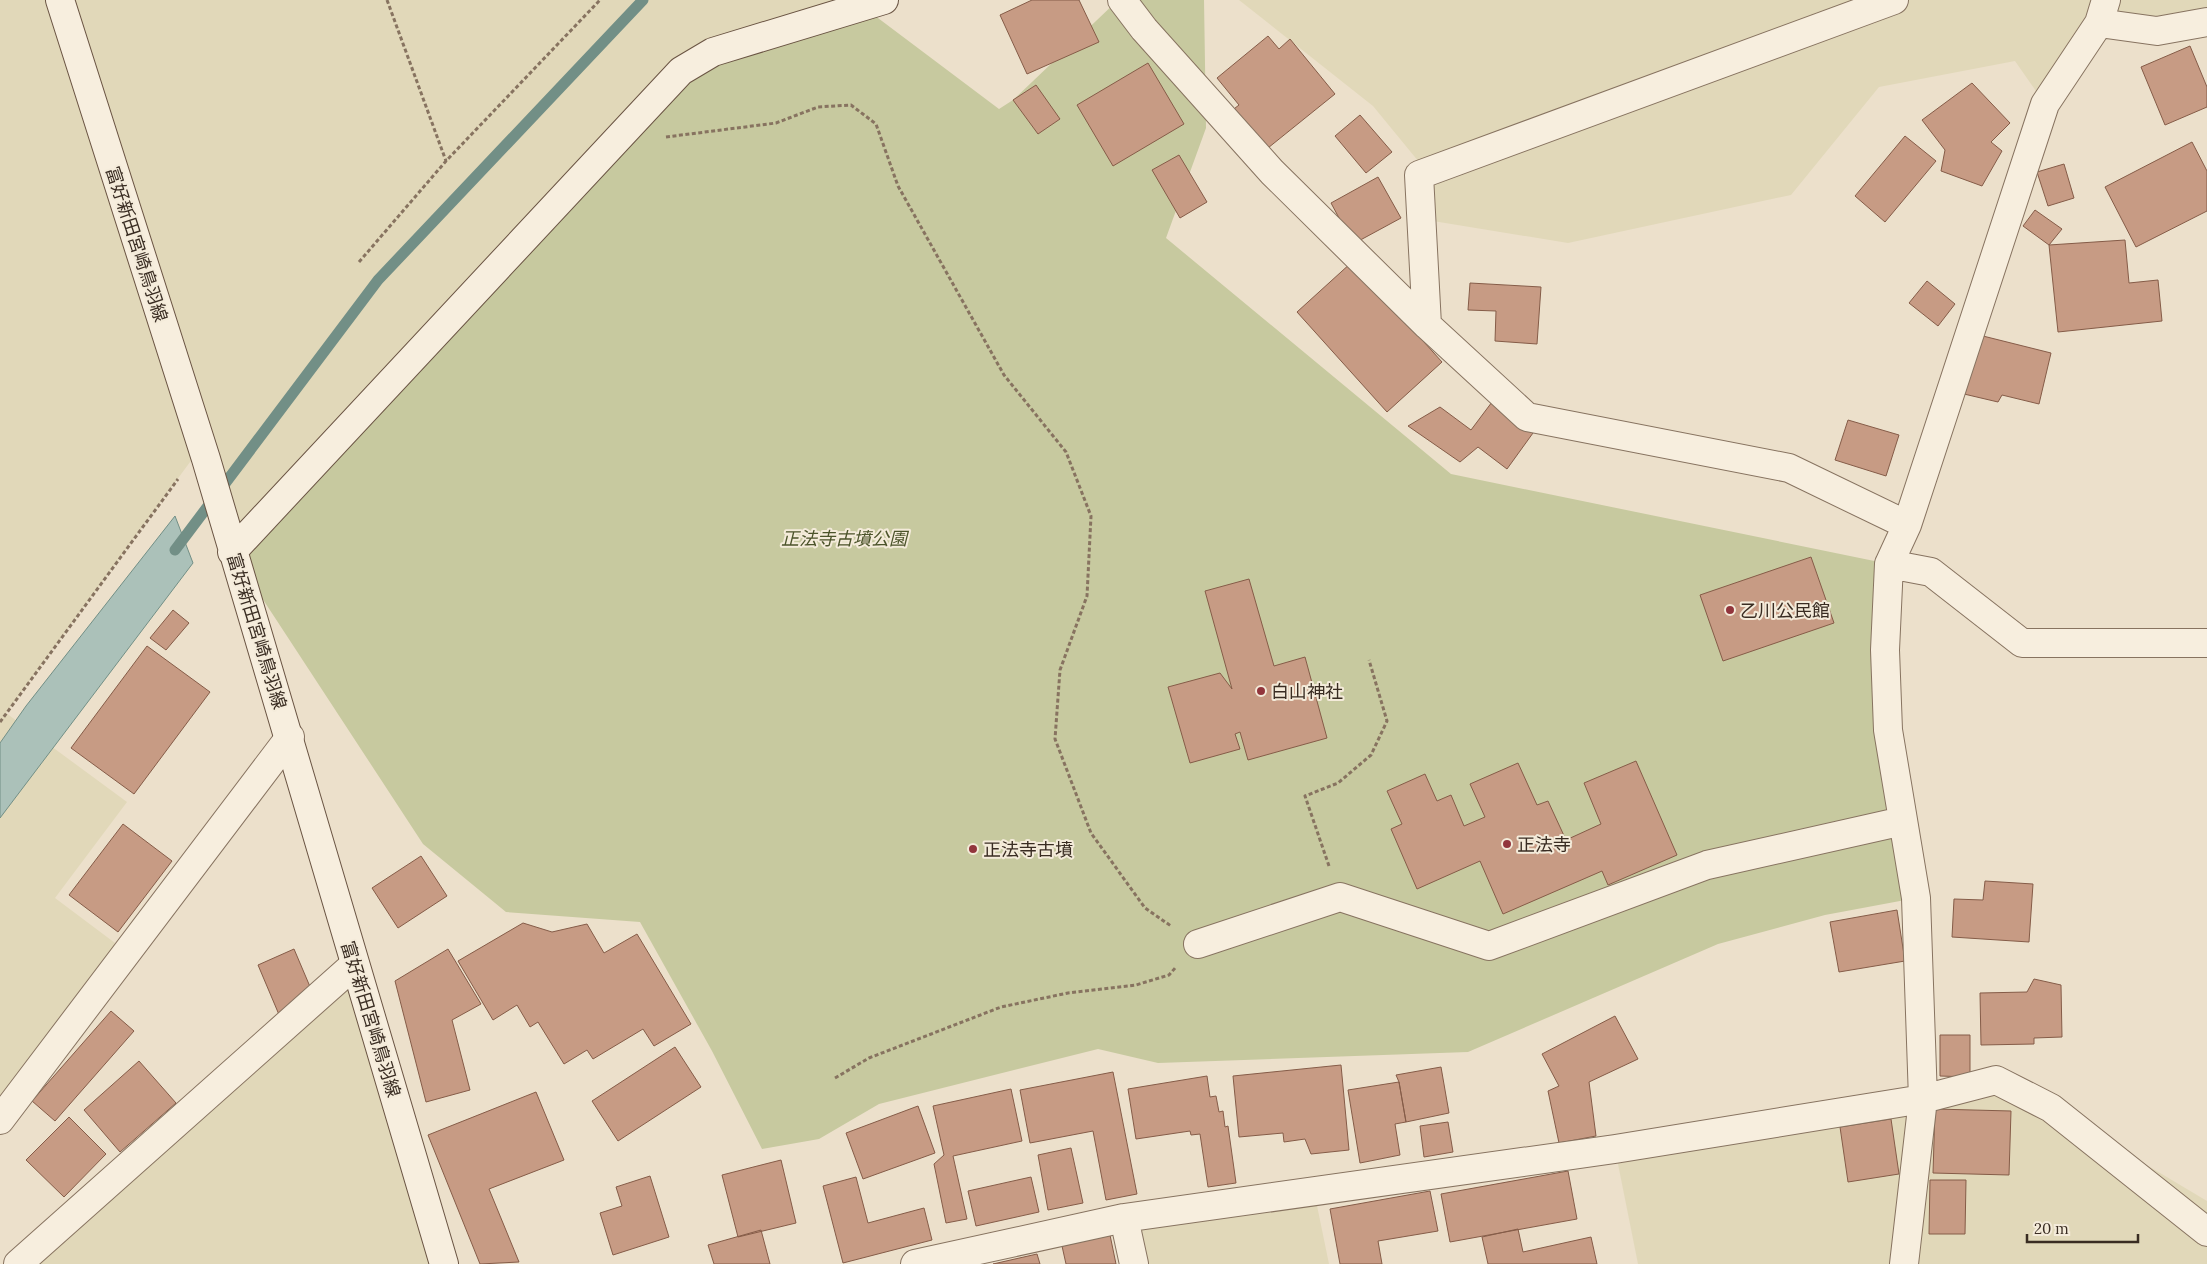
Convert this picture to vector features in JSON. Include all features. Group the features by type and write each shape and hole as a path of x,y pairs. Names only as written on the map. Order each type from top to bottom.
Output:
{"street":[{"name":"富好新田宮崎鳥羽線","path":"60,0 204,452 232,552 290,737 354,965 444,1264"},
{"path":"232,552 681,70 713,52 884,0"},
{"path":"1122,0 1144,29 1272,172 1426,325 1527,417 1789,468 1907,525"},
{"path":"1426,325 1419,175 1894,0"},
{"path":"1904,1264 1923,1099 1916,898 1888,730 1885,650 1889,564 1907,525 2045,104 2103,11 2157,31 2207,22"},
{"path":"1889,564 1931,572 2022,642 2207,643"},
{"path":"0,1120 290,737"},
{"path":"1198,944 1340,898 1488,946 1707,865 1903,820"},
{"path":"18,1264 354,965"},
{"path":"915,1264 1124,1218 1615,1149 1923,1099 1996,1080 2051,1108 2207,1232"},
{"path":"1124,1218 1134,1264"}],"path":[{"path":"387,0 446,161"},
{"path":"358,262 446,161 600,0"},
{"path":"613,143 776,123 818,107 851,105 876,124 898,186 1004,375 1066,452 1091,516 1087,596 1060,670 1055,739 1091,833 1145,908 1198,944 1169,976 1136,985 1068,993 1001,1007 869,1058 835,1078"},
{"path":"0,722 204,452"},
{"path":"1340,898 1305,796 1338,783 1371,755 1386,721 1369,660"}],"shaded area":[{"path":"0,0 855,0 232,552 201,447 6,713 127,802 55,898 127,952 0,1116"},
{"path":"1239,0 2207,0 2207,22 2099,23 2045,104 2015,61 1879,87 1791,195 1568,243 1433,221 1428,173 1373,106"},
{"path":"354,965 444,1264 18,1264"},
{"path":"1996,1080 2051,1108 2207,1201 2207,1264 1638,1264 1615,1149"},
{"path":"1314,1191 1329,1264 1134,1264 1124,1218"}],"green space":[{"name":"正法寺古墳公園","path":"1118,0 1204,0 1206,128 1166,238 1451,474 1889,564 1885,650 1916,898 1825,915 1718,944 1468,1052 1158,1063 1098,1049 879,1104 819,1139 762,1149 712,1051 640,922 506,912 423,844 232,552 681,71 862,6 999,109 1013,100"}],"water":[{"path":"175,516 193,563 0,818 0,743 26,706"}],"building":[{"path":"1032,0 1079,0 1099,42 1027,74 1000,15"},
{"path":"1268,36 1279,49 1290,39 1335,94 1263,152 1230,112 1239,105 1217,78"},
{"path":"2190,46 2207,87 2207,107 2165,125 2141,67"},
{"path":"1148,63 1184,124 1113,166 1077,105"},
{"path":"1972,83 2010,123 1991,142 2002,151 1982,186 1941,171 1945,150 1922,120"},
{"path":"1036,85 1060,119 1038,134 1013,100"},
{"path":"1360,115 1392,152 1366,173 1335,136"},
{"path":"1905,136 1936,161 1885,222 1855,196"},
{"path":"2192,142 2207,171 2207,211 2136,247 2105,187"},
{"path":"1179,155 1207,202 1180,218 1152,170"},
{"path":"2064,164 2074,198 2048,206 2037,172"},
{"path":"1378,177 1401,218 1353,244 1331,203"},
{"path":"2035,210 2062,229 2049,245 2023,226"},
{"path":"2125,240 2129,283 2158,280 2162,321 2058,332 2049,245"},
{"path":"1352,262 1442,362 1387,412 1297,312"},
{"path":"1927,281 1955,304 1938,326 1909,303"},
{"path":"1470,283 1541,287 1537,344 1495,341 1496,311 1468,310"},
{"path":"1979,335 2051,353 2039,404 2002,395 1998,402 1964,394"},
{"path":"1492,402 1533,433 1507,469 1478,447 1460,462 1408,426 1440,407 1471,430"},
{"path":"1848,420 1899,435 1886,476 1835,460"},
{"name":"乙川公民館","path":"1811,557 1834,623 1723,661 1700,595"},
{"name":"白山神社","path":"1249,579 1274,666 1305,657 1327,738 1248,760 1240,732 1235,734 1240,749 1190,763 1168,687 1220,673 1232,689 1205,591"},
{"path":"173,610 189,623 166,650 150,638"},
{"path":"147,646 210,692 134,794 71,748"},
{"name":"正法寺","path":"1636,761 1677,855 1608,885 1602,871 1503,914 1480,861 1417,889 1391,829 1402,824 1387,791 1425,774 1437,801 1451,795 1464,826 1485,817 1470,784 1518,763 1537,805 1548,801 1566,840 1601,824 1584,783"},
{"path":"123,824 172,861 118,932 69,895"},
{"path":"421,856 447,896 398,928 372,888"},
{"path":"1985,881 2033,884 2029,942 1952,937 1954,899 1983,900"},
{"path":"1897,910 1905,961 1839,972 1830,922"},
{"path":"523,923 552,932 587,924 604,953 637,934 691,1024 654,1046 643,1029 593,1059 587,1050 564,1064 538,1022 530,1027 517,1005 493,1020 458,961"},
{"path":"294,949 311,989 280,1017 258,965"},
{"path":"448,949 481,1004 452,1020 470,1090 426,1102 395,981"},
{"path":"2034,979 2061,985 2062,1037 2034,1038 2034,1044 1981,1045 1980,993 2027,992"},
{"path":"111,1011 134,1031 55,1121 32,1101"},
{"path":"1615,1016 1638,1059 1589,1082 1596,1136 1559,1143 1548,1091 1559,1086 1542,1054"},
{"path":"1940,1035 1970,1035 1970,1077 1940,1076"},
{"path":"675,1047 701,1087 618,1141 592,1101"},
{"path":"139,1061 176,1103 120,1152 84,1110"},
{"path":"1341,1065 1349,1150 1311,1154 1305,1139 1284,1142 1283,1133 1239,1137 1233,1076"},
{"path":"1441,1067 1449,1113 1406,1122 1396,1075"},
{"path":"1113,1072 1137,1194 1106,1200 1093,1131 1030,1143 1020,1090"},
{"path":"1207,1076 1210,1097 1216,1096 1219,1112 1223,1111 1225,1127 1228,1126 1236,1183 1208,1187 1200,1134 1191,1135 1190,1131 1136,1139 1128,1089"},
{"path":"1399,1082 1406,1122 1395,1124 1400,1155 1360,1163 1348,1090"},
{"path":"1011,1089 1022,1141 953,1156 967,1219 946,1223 934,1164 944,1155 933,1106"},
{"path":"536,1092 564,1160 489,1189 519,1262 480,1264 428,1135"},
{"path":"918,1106 935,1153 863,1179 846,1133"},
{"path":"1935,1109 2011,1111 2009,1175 1933,1173"},
{"path":"69,1117 106,1154 64,1197 26,1160"},
{"path":"1891,1119 1899,1174 1848,1182 1840,1127"},
{"path":"1448,1122 1453,1152 1424,1157 1420,1126"},
{"path":"1071,1148 1083,1203 1048,1210 1038,1155"},
{"path":"781,1160 796,1223 738,1237 722,1175"},
{"path":"1568,1171 1577,1219 1450,1242 1441,1194"},
{"path":"650,1176 669,1237 613,1255 600,1213 622,1206 616,1187"},
{"path":"856,1177 868,1223 924,1208 932,1240 843,1263 823,1186"},
{"path":"1031,1177 1039,1212 976,1226 968,1191"},
{"path":"1930,1180 1966,1180 1965,1234 1929,1234"},
{"path":"1430,1191 1438,1231 1378,1241 1382,1264 1340,1264 1330,1209"},
{"path":"1518,1229 1523,1252 1591,1237 1597,1264 1488,1264 1482,1237"},
{"path":"761,1230 770,1264 714,1264 708,1245"},
{"path":"1110,1235 1116,1264 1066,1264 1062,1246"},
{"path":"1037,1254 1040,1264 993,1264"}],"waterway":[{"path":"175,550 378,280 643,0"}],"place":[{"name":"乙川公民館","path":"1730,610"},
{"name":"白山神社","path":"1261,691"},
{"name":"正法寺","path":"1507,844"},
{"name":"正法寺古墳","path":"973,849"}]}
